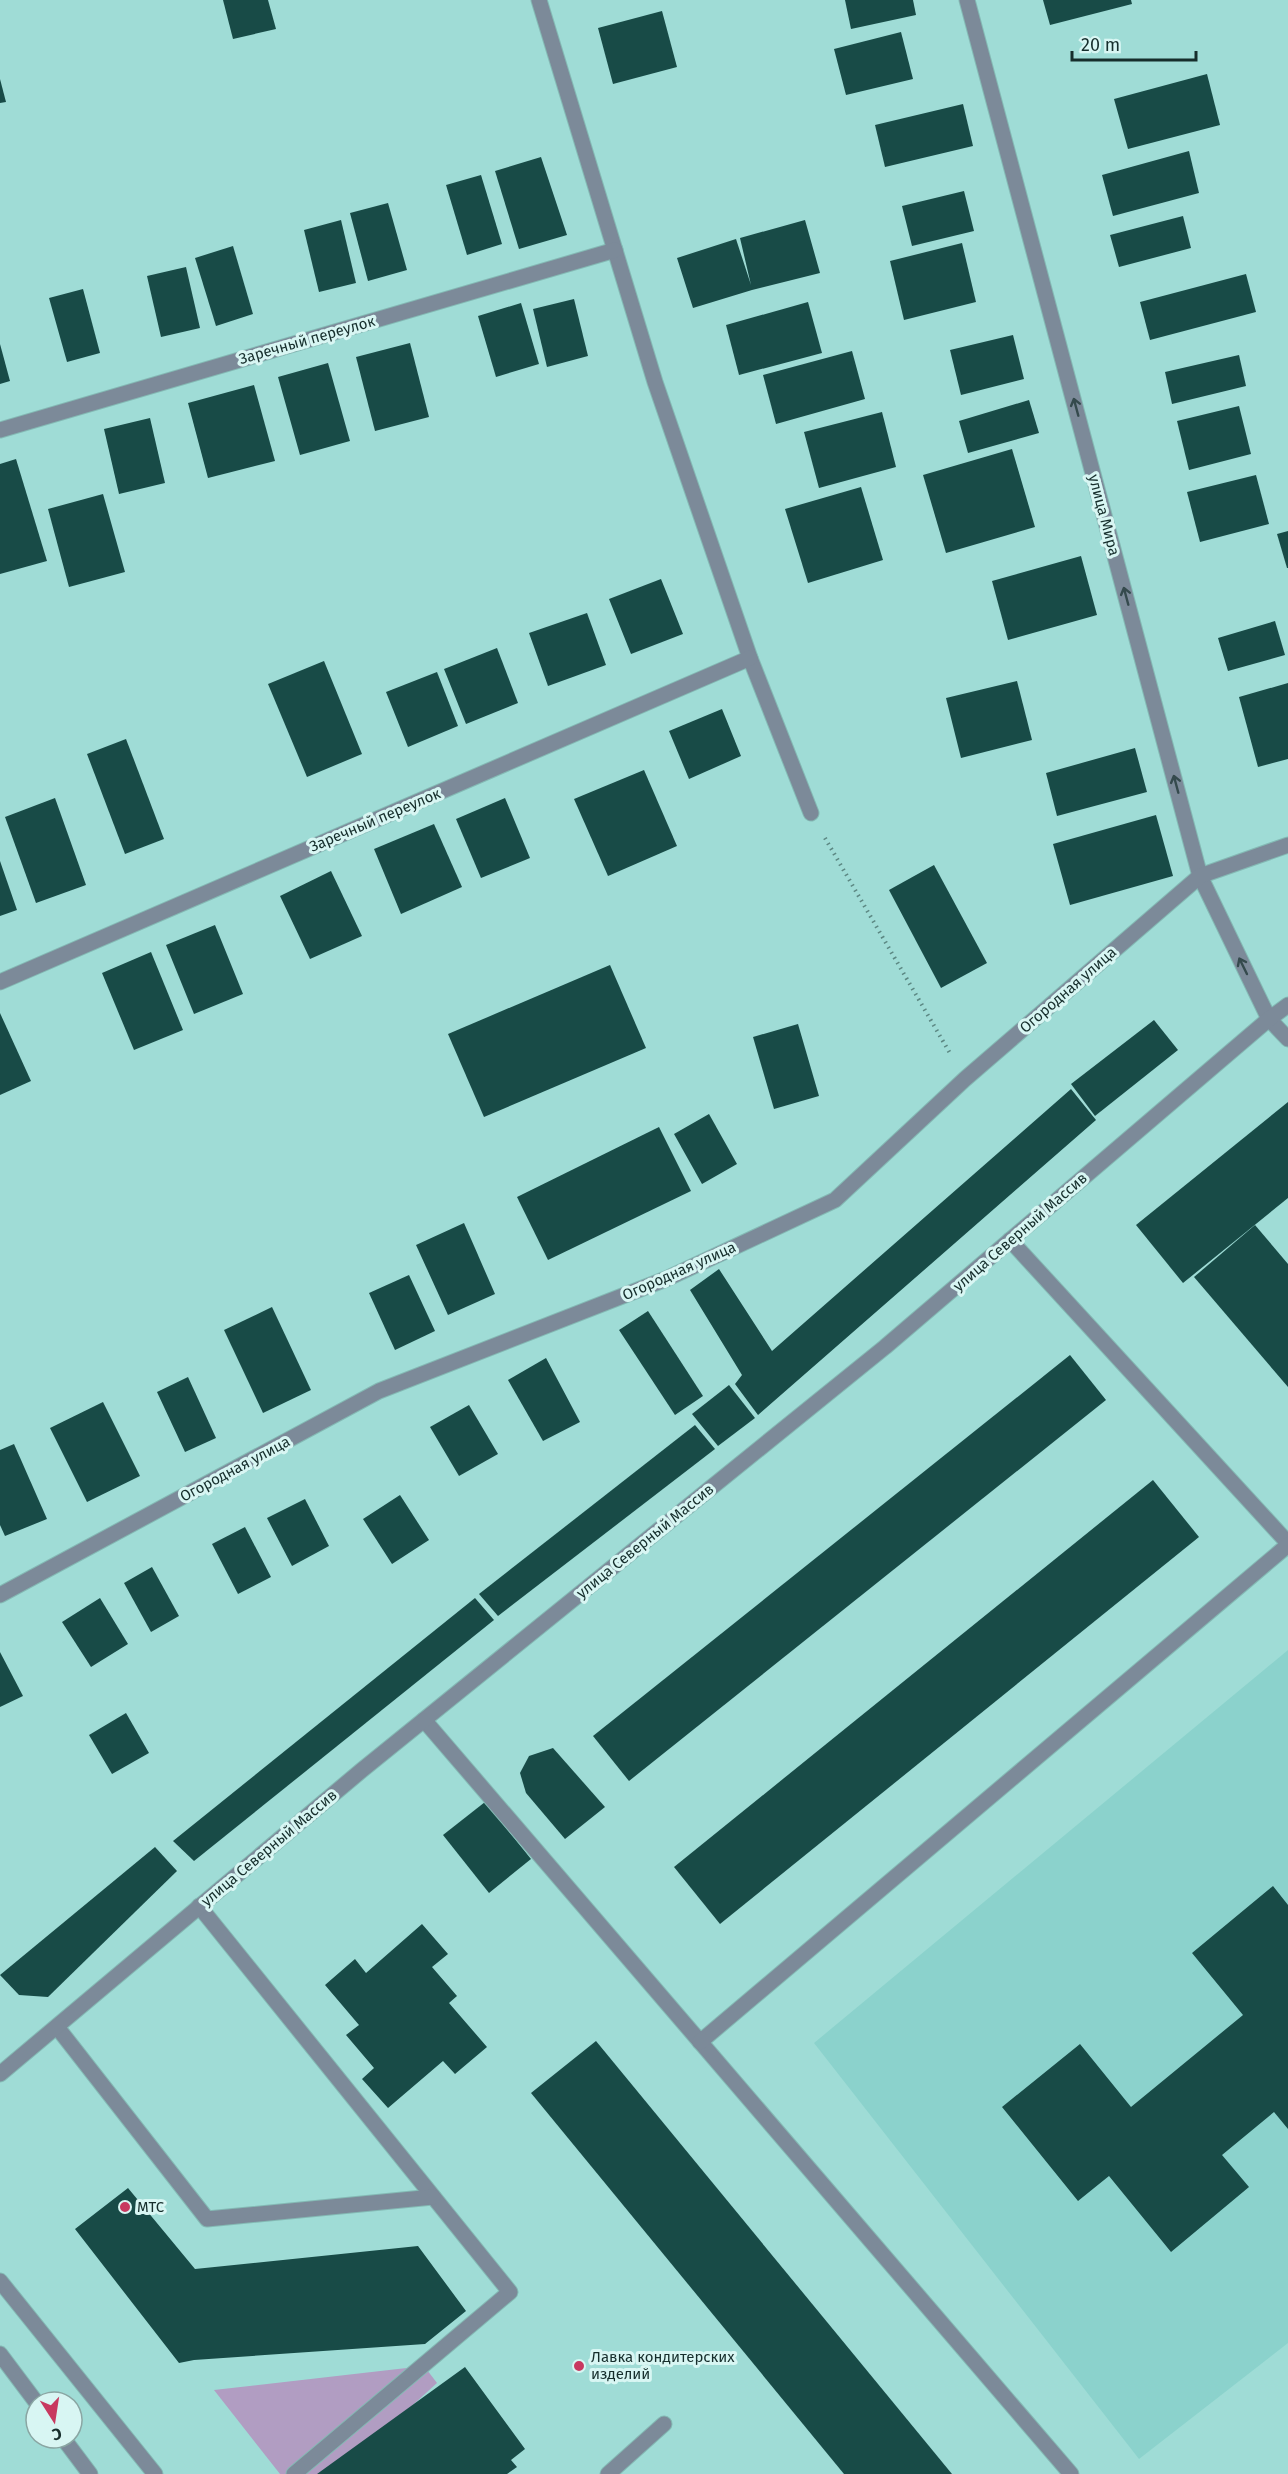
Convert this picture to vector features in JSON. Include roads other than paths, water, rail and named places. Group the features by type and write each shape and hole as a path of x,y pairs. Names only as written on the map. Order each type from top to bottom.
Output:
{"street":[{"path":"539,0 655,382 750,658 811,813"},
{"name":"улица Мира","path":"967,0 1200,876 1269,1019 1288,1039"},
{"name":"Заречный переулок","path":"0,430 615,250"},
{"name":"Заречный переулок","path":"0,982 750,658"},
{"name":"Огородная улица","path":"0,1595 380,1391 666,1279 835,1200 964,1079 1200,876 1288,845"},
{"name":"улица Северный Массив","path":"0,2074 424,1720 885,1347 1288,1005"},
{"path":"700,2042 1288,1544 1010,1240"},
{"path":"424,1720 1071,2474"},
{"path":"199,1906 510,2292 294,2474"},
{"path":"57,2027 207,2219 433,2197"},
{"path":"0,2281 155,2474"},
{"path":"0,2354 27,2390"},
{"path":"608,2474 664,2424"},
{"path":"72,2450 90,2474"}],"place":[{"name":"МТС","path":"125,2207"},
{"name":"Лавка кондитерских изделий","path":"579,2366"}]}
